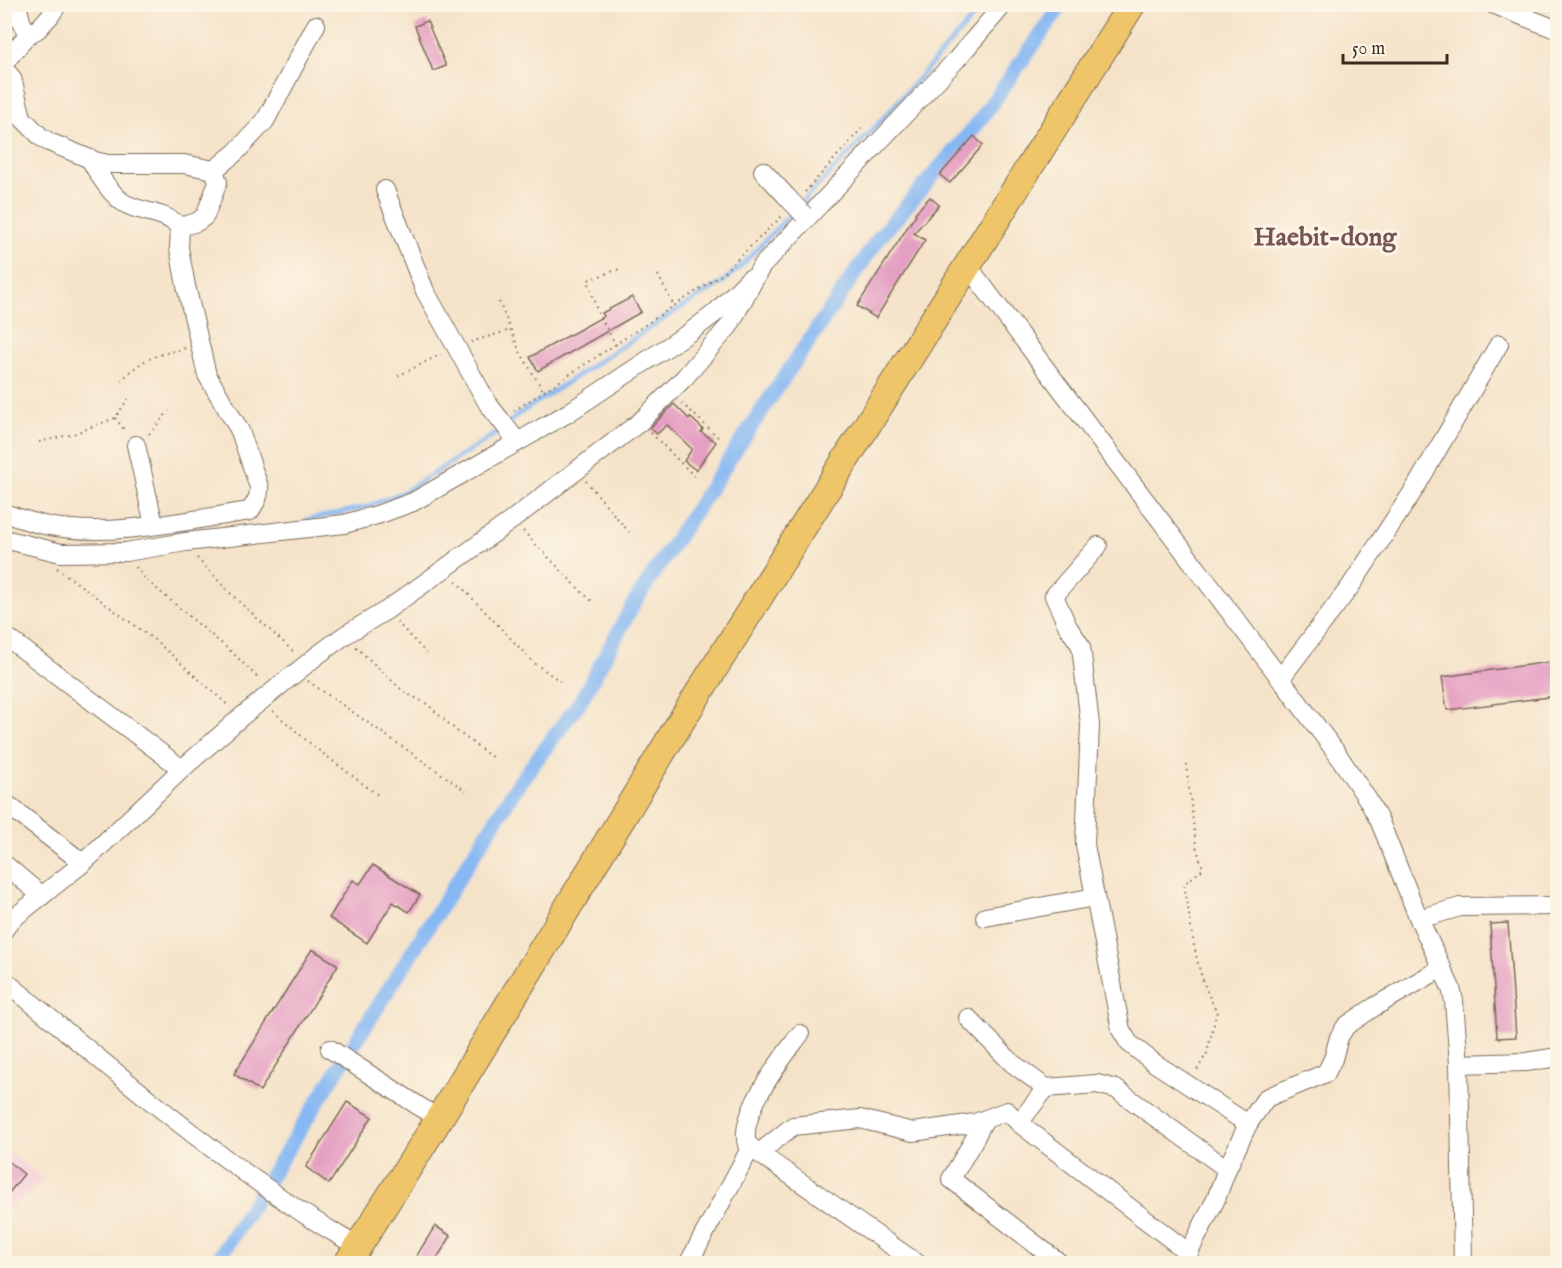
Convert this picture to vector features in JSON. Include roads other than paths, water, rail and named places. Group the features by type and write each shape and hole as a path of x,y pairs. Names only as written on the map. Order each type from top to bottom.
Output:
{"highway":[{"path":"352,1255 439,1119 678,726 1132,4"}],"street":[{"path":"4,63 28,35 44,24 58,4"},
{"path":"6,923 83,863 182,769 302,668 345,635 387,610 512,520 640,422 671,392 729,326 797,208 950,67 1004,4"},
{"path":"1492,4 1557,30"},
{"path":"18,8 28,35"},
{"path":"214,170 236,152 265,121 316,25"},
{"path":"4,69 12,78 20,113 29,126 49,142 108,164 184,164 214,170"},
{"path":"90,159 98,174 122,202 170,218 180,227"},
{"path":"180,227 197,222 205,216 218,182 214,170"},
{"path":"763,171 797,208"},
{"path":"385,190 420,281 488,404 517,441"},
{"path":"4,513 50,526 83,530 154,525 250,511 260,494 240,431 211,384 199,345 179,249 180,227"},
{"path":"967,265 1336,752 1380,822 1419,919 1451,988 1454,1001 1459,1064 1463,1263"},
{"path":"4,538 61,553 126,552 186,542 312,529 362,520 413,502 568,413 690,332 714,314 761,267"},
{"path":"714,314 729,326"},
{"path":"1280,679 1350,587 1414,490 1498,344"},
{"path":"135,445 154,525"},
{"path":"1098,546 1054,596 1068,627 1081,646 1090,725 1085,845 1121,1030 1129,1043 1186,1084 1248,1124"},
{"path":"4,635 182,769"},
{"path":"4,802 83,863"},
{"path":"4,864 42,896"},
{"path":"985,917 1095,897"},
{"path":"1419,919 1460,907 1557,906"},
{"path":"688,1263 755,1150 793,1126 860,1119 913,1132 975,1123 1007,1111 1186,1258 1216,1199 1248,1124 1266,1098 1326,1073 1333,1059 1339,1037 1346,1026 1374,1006 1442,968"},
{"path":"4,980 146,1097 352,1255"},
{"path":"968,1018 1012,1063 1046,1088 1097,1084 1116,1089 1227,1169"},
{"path":"800,1034 759,1092 744,1136 747,1144 918,1263"},
{"path":"330,1049 439,1119"},
{"path":"1459,1064 1526,1062 1557,1057"},
{"path":"1019,1123 1046,1088"},
{"path":"984,1120 951,1179 1061,1263"}],"waterway":[{"path":"800,204 875,127 985,4"},
{"path":"215,1264 519,783 580,702 634,603 776,389 879,238 978,123 1062,4"},
{"path":"1547,4 1558,9"},
{"path":"509,423 516,416 723,282 794,210"},
{"path":"306,520 366,507 406,491 503,429"},
{"path":"175,532 218,530"}],"district":[{"name":"Haebit-dong","path":"1325,236"}]}
